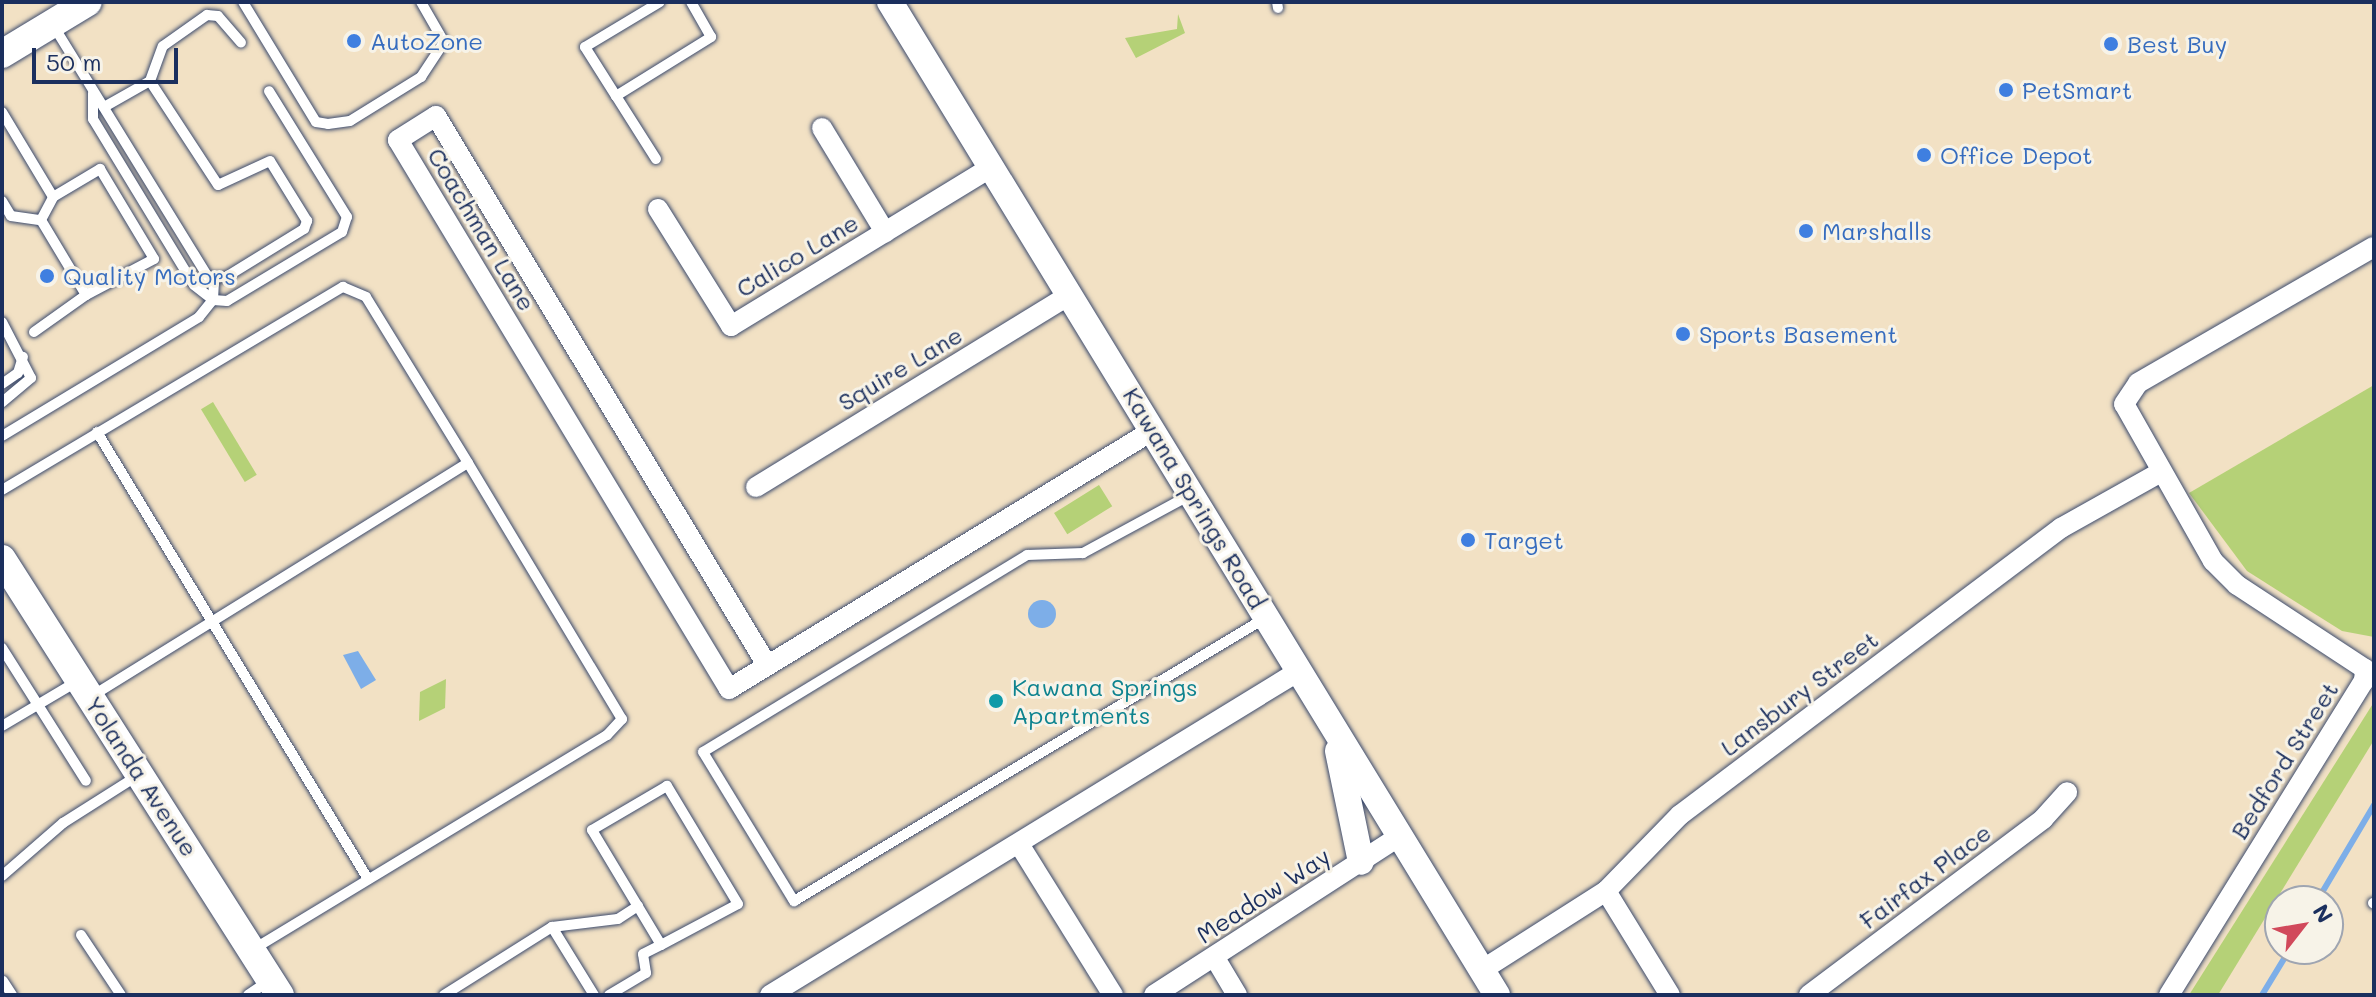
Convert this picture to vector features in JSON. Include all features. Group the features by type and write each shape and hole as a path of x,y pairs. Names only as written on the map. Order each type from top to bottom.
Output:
{"main road":[{"path":"2,54 88,2"},
{"name":"Yolanda Avenue","path":"2,559 253,950 266,990"}],"street":[{"name":"Kawana Springs Road","path":"890,2 1497,995"},
{"name":"Coachman Lane","path":"767,665 436,116 398,140 729,689 1153,430"},
{"name":"Calico Lane","path":"822,128 885,232"},
{"name":"Calico Lane","path":"658,209 731,326 991,167"},
{"name":"Bedford Street","path":"2169,995 2365,669 2237,585 2213,561 2159,473 2124,404 2138,383 2374,247"},
{"name":"Squire Lane","path":"756,487 1071,294"},
{"name":"Lansbury Street","path":"1482,970 1606,891 1680,815 2061,528 2159,473"},
{"path":"770,995 1299,671"},
{"path":"1332,724 1361,862"},
{"name":"Fairfax Place","path":"1809,995 2043,819 2067,792"},
{"name":"Meadow Way","path":"1154,995 1400,836"},
{"path":"1019,844 1113,995"},
{"path":"1606,891 1670,995"},
{"path":"1215,958 1237,995"}],"lane":[{"path":"243,2 316,122 350,121 421,77 444,42 421,2"},
{"path":"656,159 585,47 660,2"},
{"path":"616,96 711,37 691,2"},
{"path":"104,107 150,81 163,46 207,15 218,16 241,42"},
{"path":"2,436 199,317 213,300 214,280 52,23"},
{"path":"150,81 218,185 270,161 307,221 214,280"},
{"path":"93,90 93,119 194,285 213,300 227,301 342,232 347,217 269,91"},
{"path":"2,112 53,197"},
{"path":"34,332 86,295 154,259 100,169 53,197 41,220"},
{"path":"2,201 11,216 41,220"},
{"path":"41,220 86,295"},
{"path":"2,490 343,287 366,297 622,719 607,735 253,950"},
{"path":"2,322 23,357 29,384 2,402"},
{"path":"2,384 18,373 23,357"},
{"path":"97,432 368,879"},
{"path":"2,726 38,706 85,688 212,622 468,463"},
{"path":"1192,494 1083,553 1027,555 703,752 794,901 1267,617"},
{"path":"2,648 86,781"},
{"path":"2,876 63,823 142,773"},
{"path":"609,995 646,973 643,954 661,945 738,904 667,786 592,830 661,945"},
{"path":"444,995 552,927 618,919 638,906"},
{"path":"552,927 594,995"},
{"path":"81,935 121,995"},
{"path":"3,981 12,995"}],"green space":[{"path":"1178,14 1185,33 1136,58 1125,38 1177,29"},
{"path":"2374,385 2374,637 2342,631 2247,571 2189,493"},
{"path":"213,402 257,475 245,482 201,409"},
{"path":"1099,485 1112,506 1067,534 1054,513"},
{"path":"446,679 445,708 419,721 420,692"},
{"path":"2374,702 2374,740 2285,885 2264,885 2264,920 2218,995 2189,995"}],"water":[{"path":"1042,600 1052,604 1056,614 1052,624 1042,628 1032,624 1028,614 1032,604"},
{"path":"358,651 376,680 361,689 343,655"}],"waterway":[{"path":"2326,885 2374,805"},
{"path":"2262,995 2280,965"}],"place":[{"name":"AutoZone","path":"354,41"},
{"name":"Best Buy","path":"2111,44"},
{"name":"PetSmart","path":"2006,90"},
{"name":"Office Depot","path":"1924,155"},
{"name":"Marshalls","path":"1806,231"},
{"name":"Quality Motors","path":"47,276"},
{"name":"Sports Basement","path":"1683,334"},
{"name":"Target","path":"1468,540"},
{"name":"Kawana Springs Apartments","path":"996,701"}]}
